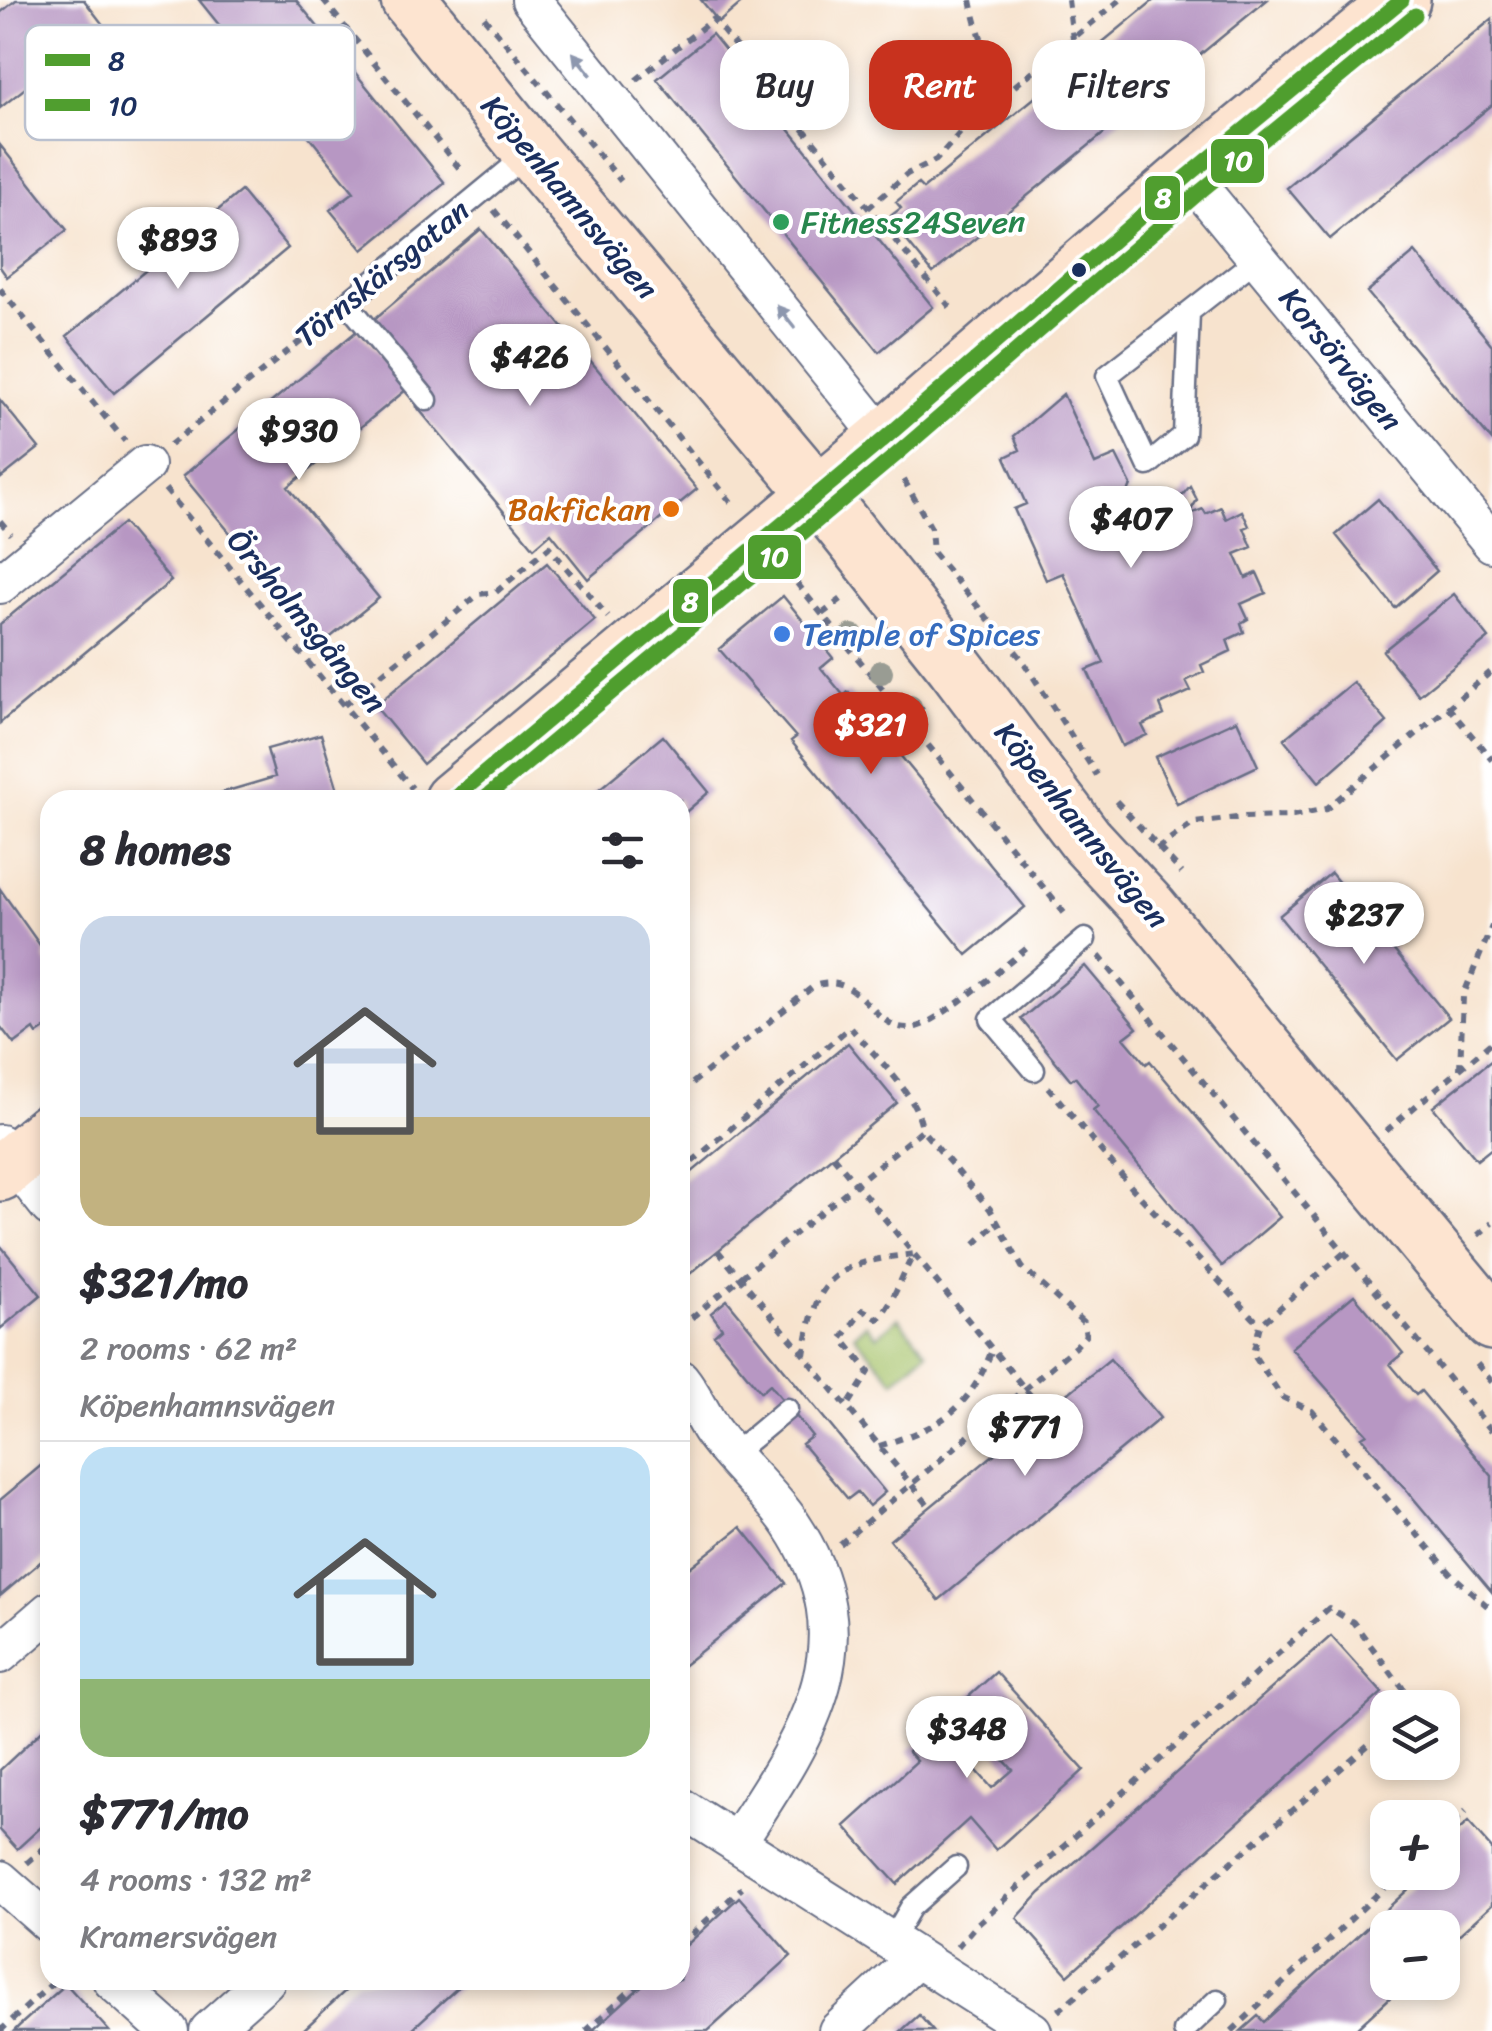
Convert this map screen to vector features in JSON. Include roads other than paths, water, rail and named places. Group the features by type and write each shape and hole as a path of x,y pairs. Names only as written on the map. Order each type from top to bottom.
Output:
{"street":[{"name":"Köpenhamnsvägen","path":"409,0 530,152 818,494 1086,840 1140,862 1492,1322"},
{"path":"531,0 895,461"},
{"path":"464,790 818,494 895,461 1189,175 1402,0"},
{"name":"Korsörvägen","path":"1189,175 1492,543"},
{"path":"0,584 145,465"},
{"path":"16,1153 40,1191"},
{"path":"690,1395 712,1431 790,1522 824,1591 828,1632 825,1674 810,1722 736,1842"},
{"path":"0,1654 40,1620"},
{"path":"690,1813 915,1957 1038,2026"},
{"path":"13,1872 40,1910"},
{"path":"838,2031 915,1957"},
{"path":"123,1990 169,2031"},
{"path":"209,2031 255,1990"}],"lane":[{"name":"Törnskärsgatan","path":"427,400 347,304 530,152"},
{"path":"1189,313 1184,435 1148,465 1107,376 1258,258"},
{"path":"1034,1070 991,1019 1086,939"},
{"path":"732,1455 787,1409"},
{"path":"915,1957 911,1908 956,1866"},
{"path":"1184,2031 1217,2000"}],"place":[{"name":"Fitness24Seven","path":"781,222"},
{"name":"Bakfickan","path":"671,509"},
{"name":"Temple of Spices","path":"782,634"}]}
